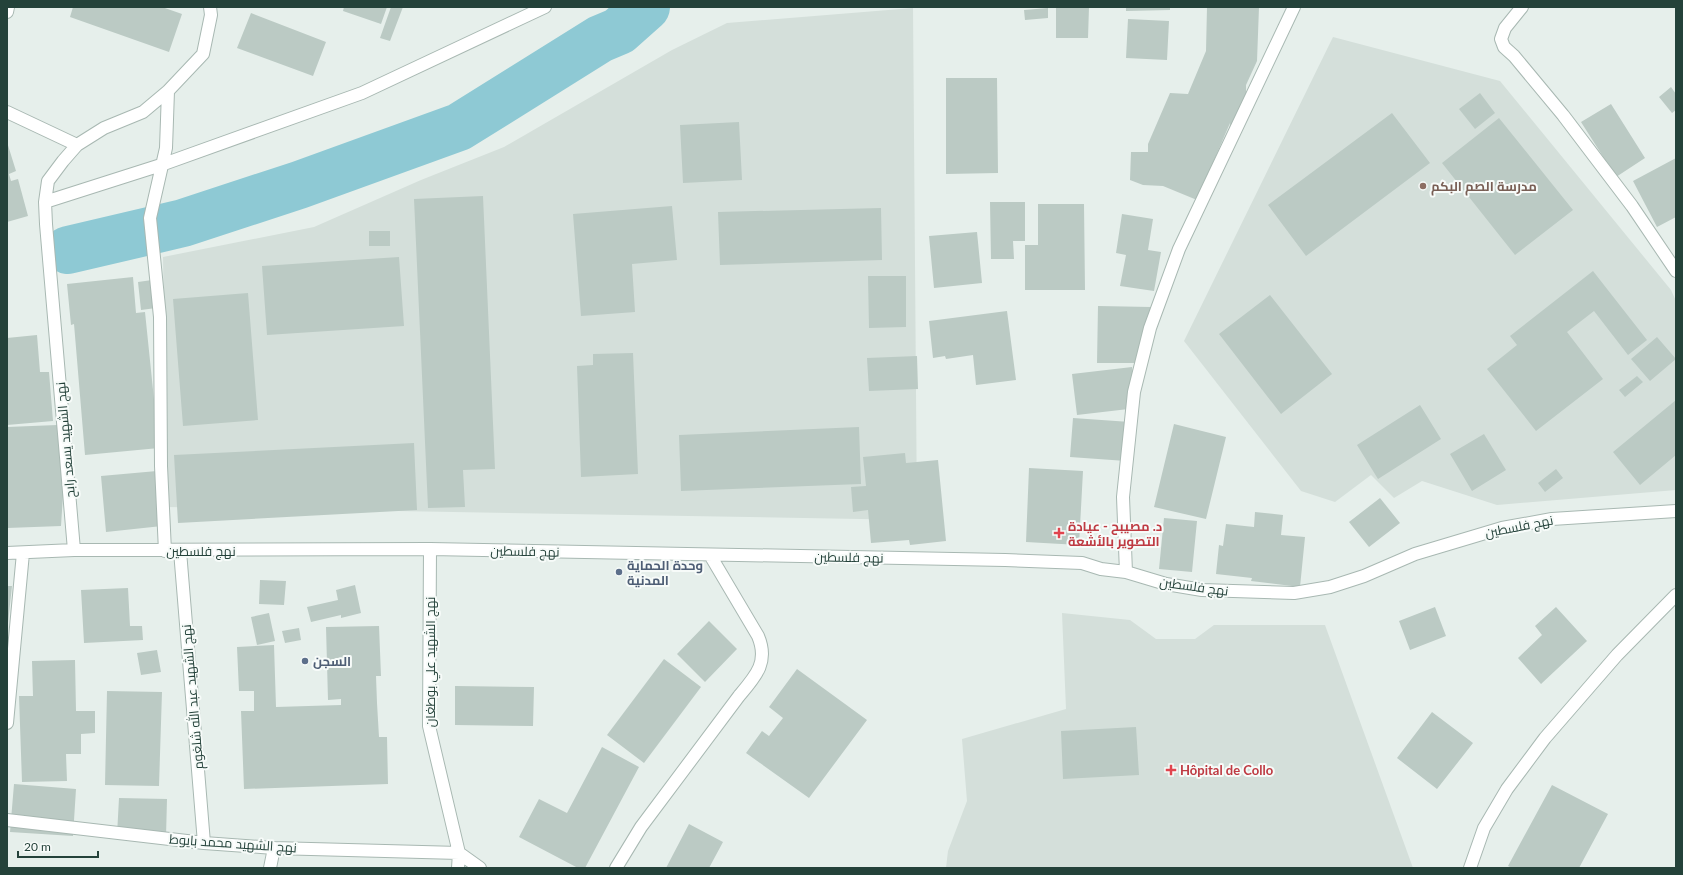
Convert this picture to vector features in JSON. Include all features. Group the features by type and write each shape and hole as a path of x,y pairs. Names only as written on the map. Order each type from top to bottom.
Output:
{"street":[{"path":"7,12 8,7"},
{"name":"نهج الشهيد يسعد رابح","path":"74,550 46,224 45,202 48,181 77,145 104,128 143,112 168,91 203,54 211,15 210,7"},
{"path":"45,202 161,165 362,93 545,7"},
{"path":"1126,572 1122,497 1134,392 1150,328 1179,249 1294,7"},
{"path":"1522,7 1505,28 1502,38 1504,47 1514,56 1567,121 1632,206 1676,271"},
{"path":"165,551 160,317 150,218 166,148 168,91"},
{"path":"7,112 77,145"},
{"name":"نهج فلسطين","path":"7,553 74,550 180,551 430,549 1025,560 1082,563 1101,569 1126,572 1166,584 1202,590 1294,593 1330,587 1364,576 1415,554 1502,528 1552,519 1676,511"},
{"name":"نهج الشهيد علي بوطغان","path":"430,549 429,726 459,853 458,868"},
{"name":"نهج الشهيد عبد الله شلغوم","path":"180,551 204,843"},
{"path":"7,723 23,553"},
{"path":"616,868 641,827 739,696 755,677 763,659 762,646 758,636 710,555"},
{"path":"1470,868 1484,828 1503,796 1545,738 1617,655 1676,595"},
{"name":"نهج الشهيد محمد بايوط","path":"7,820 204,843 274,848 459,853"},
{"path":"270,868 274,848"},
{"path":"459,853 480,868"}],"shaded area":[{"path":"913,8 917,520 167,507 163,257 314,227 421,180 504,147 672,50 727,23"},
{"name":"مدرسة الصم البكم","path":"1333,37 1500,81 1671,290 1676,301 1676,490 1497,505 1422,481 1394,498 1371,475 1335,502 1301,491 1184,341"},
{"name":"Hôpital de Collo","path":"1062,613 1130,620 1156,639 1195,639 1214,625 1325,625 1413,868 946,868 948,851 967,801 962,739 1066,709"}],"building":[{"path":"73,7 162,7 182,14 169,52 70,17"},
{"path":"344,7 387,7 381,24 343,11"},
{"path":"391,7 403,7 390,41 380,38"},
{"path":"1056,7 1089,7 1088,38 1056,38"},
{"path":"1126,7 1170,7 1170,10 1126,11"},
{"path":"1207,7 1259,7 1257,61 1246,85 1246,95 1229,133 1230,123 1197,200 1163,186 1143,185 1130,180 1131,152 1148,152 1148,144 1170,93 1188,94 1206,51"},
{"path":"1048,8 1048,18 1025,20 1024,10"},
{"path":"251,13 326,42 313,76 237,48"},
{"path":"1128,19 1169,21 1167,60 1126,58"},
{"path":"946,78 997,78 998,173 946,174"},
{"path":"1671,87 1676,94 1676,110 1672,113 1659,97"},
{"path":"1480,93 1495,113 1475,129 1459,109"},
{"path":"1611,104 1645,158 1616,177 1581,122"},
{"path":"1392,113 1430,163 1306,256 1268,205"},
{"path":"1499,118 1573,210 1515,255 1442,163"},
{"path":"739,122 742,180 683,183 680,125"},
{"path":"7,142 16,171 9,174 11,181 18,179 28,216 7,222"},
{"path":"1676,158 1676,217 1657,227 1633,181"},
{"path":"483,196 495,469 463,470 465,507 428,508 414,199"},
{"path":"990,202 1025,202 1025,241 1013,241 1014,259 991,259"},
{"path":"1038,204 1084,204 1085,290 1025,290 1025,245 1038,245"},
{"path":"672,206 677,260 632,264 635,312 581,316 573,214"},
{"path":"881,208 882,260 720,265 718,212"},
{"path":"1122,214 1153,219 1148,250 1161,252 1154,291 1120,286 1126,255 1116,253"},
{"path":"369,231 390,231 390,246 369,246"},
{"path":"977,232 982,283 934,288 929,236"},
{"path":"399,257 404,326 267,335 262,266"},
{"path":"1593,271 1647,340 1628,355 1594,311 1567,332 1603,379 1536,431 1487,369 1517,345 1510,336"},
{"path":"868,276 906,276 906,327 869,328"},
{"path":"133,277 136,313 145,312 159,448 85,455 74,324 71,325 67,284"},
{"path":"152,280 156,308 141,310 138,282"},
{"path":"248,293 258,420 183,426 173,299"},
{"path":"1270,295 1332,374 1281,414 1219,334"},
{"path":"1098,306 1151,307 1151,346 1139,363 1097,363"},
{"path":"1007,311 1016,380 976,385 973,355 946,359 945,356 933,358 929,321"},
{"path":"37,335 40,372 49,372 53,421 7,425 7,338"},
{"path":"1657,337 1676,359 1650,381 1631,359"},
{"path":"633,353 638,474 581,477 577,366 593,365 593,354"},
{"path":"917,356 918,389 869,391 867,358"},
{"path":"1132,367 1137,408 1077,415 1072,374"},
{"path":"1637,376 1643,382 1625,397 1619,390"},
{"path":"1676,400 1676,455 1640,485 1613,452"},
{"path":"1420,405 1441,439 1378,479 1357,445"},
{"path":"1073,418 1130,422 1126,461 1070,457"},
{"path":"1174,424 1226,437 1206,519 1154,507"},
{"path":"57,425 63,495 61,526 7,528 7,427"},
{"path":"859,427 861,484 681,491 679,435"},
{"path":"1484,434 1506,470 1472,491 1450,454"},
{"path":"414,443 417,510 178,523 174,455"},
{"path":"905,453 906,463 938,460 946,541 910,545 909,540 871,543 868,510 853,512 851,487 866,486 863,457"},
{"path":"1029,468 1083,471 1079,545 1026,542"},
{"path":"1556,469 1563,478 1545,492 1538,483"},
{"path":"157,471 162,526 106,532 101,476"},
{"path":"1380,498 1400,523 1369,547 1349,522"},
{"path":"1255,512 1283,515 1281,535 1305,537 1300,587 1251,581 1252,578 1216,574 1219,545 1223,546 1226,524 1254,527"},
{"path":"1164,518 1197,521 1192,572 1159,569"},
{"path":"260,580 286,581 284,605 259,604"},
{"path":"355,585 361,613 341,618 341,615 311,622 307,607 338,600 336,590"},
{"path":"7,586 12,586 8,623 7,623"},
{"path":"128,588 130,626 142,626 143,640 84,643 81,590"},
{"path":"1435,607 1446,636 1410,650 1399,621"},
{"path":"1556,607 1587,641 1541,684 1518,658 1542,635 1535,626"},
{"path":"269,613 275,641 257,645 251,617"},
{"path":"709,621 737,649 705,682 677,654"},
{"path":"379,626 381,676 376,676 377,703 379,737 387,737 388,784 244,789 241,711 254,711 254,691 239,691 237,647 274,645 276,707 341,705 341,699 328,700 326,627"},
{"path":"299,628 301,640 285,643 282,631"},
{"path":"157,650 161,672 141,675 137,653"},
{"path":"664,659 701,687 644,763 607,735"},
{"path":"75,660 76,711 95,711 95,733 81,734 81,754 66,754 67,781 22,782 19,696 33,696 32,661"},
{"path":"797,669 867,720 809,798 746,753 762,731 769,736 783,718 769,707"},
{"path":"455,686 534,687 533,726 455,725"},
{"path":"107,691 162,692 159,786 105,785"},
{"path":"1432,712 1473,743 1437,789 1397,758"},
{"path":"1136,727 1139,775 1063,779 1061,731"},
{"path":"602,747 639,767 585,868 578,868 519,837 539,799 567,813"},
{"path":"14,784 76,789 73,836 10,832"},
{"path":"1552,785 1608,814 1579,868 1512,868 1508,866"},
{"path":"119,798 167,799 166,837 117,835"},
{"path":"689,824 723,842 709,868 666,868"}],"waterway":[{"path":"68,250 183,223 299,185 459,127 600,39 619,31 646,7"}],"place":[{"name":"مدرسة الصم البكم","path":"1423,186"},
{"name":"د. مصيبح - عيادة التصوير بالأشعة","path":"1059,533"},
{"name":"وحدة الحماية المدنية","path":"619,572"},
{"name":"السجن","path":"305,661"},
{"name":"Hôpital de Collo","path":"1171,770"}]}
